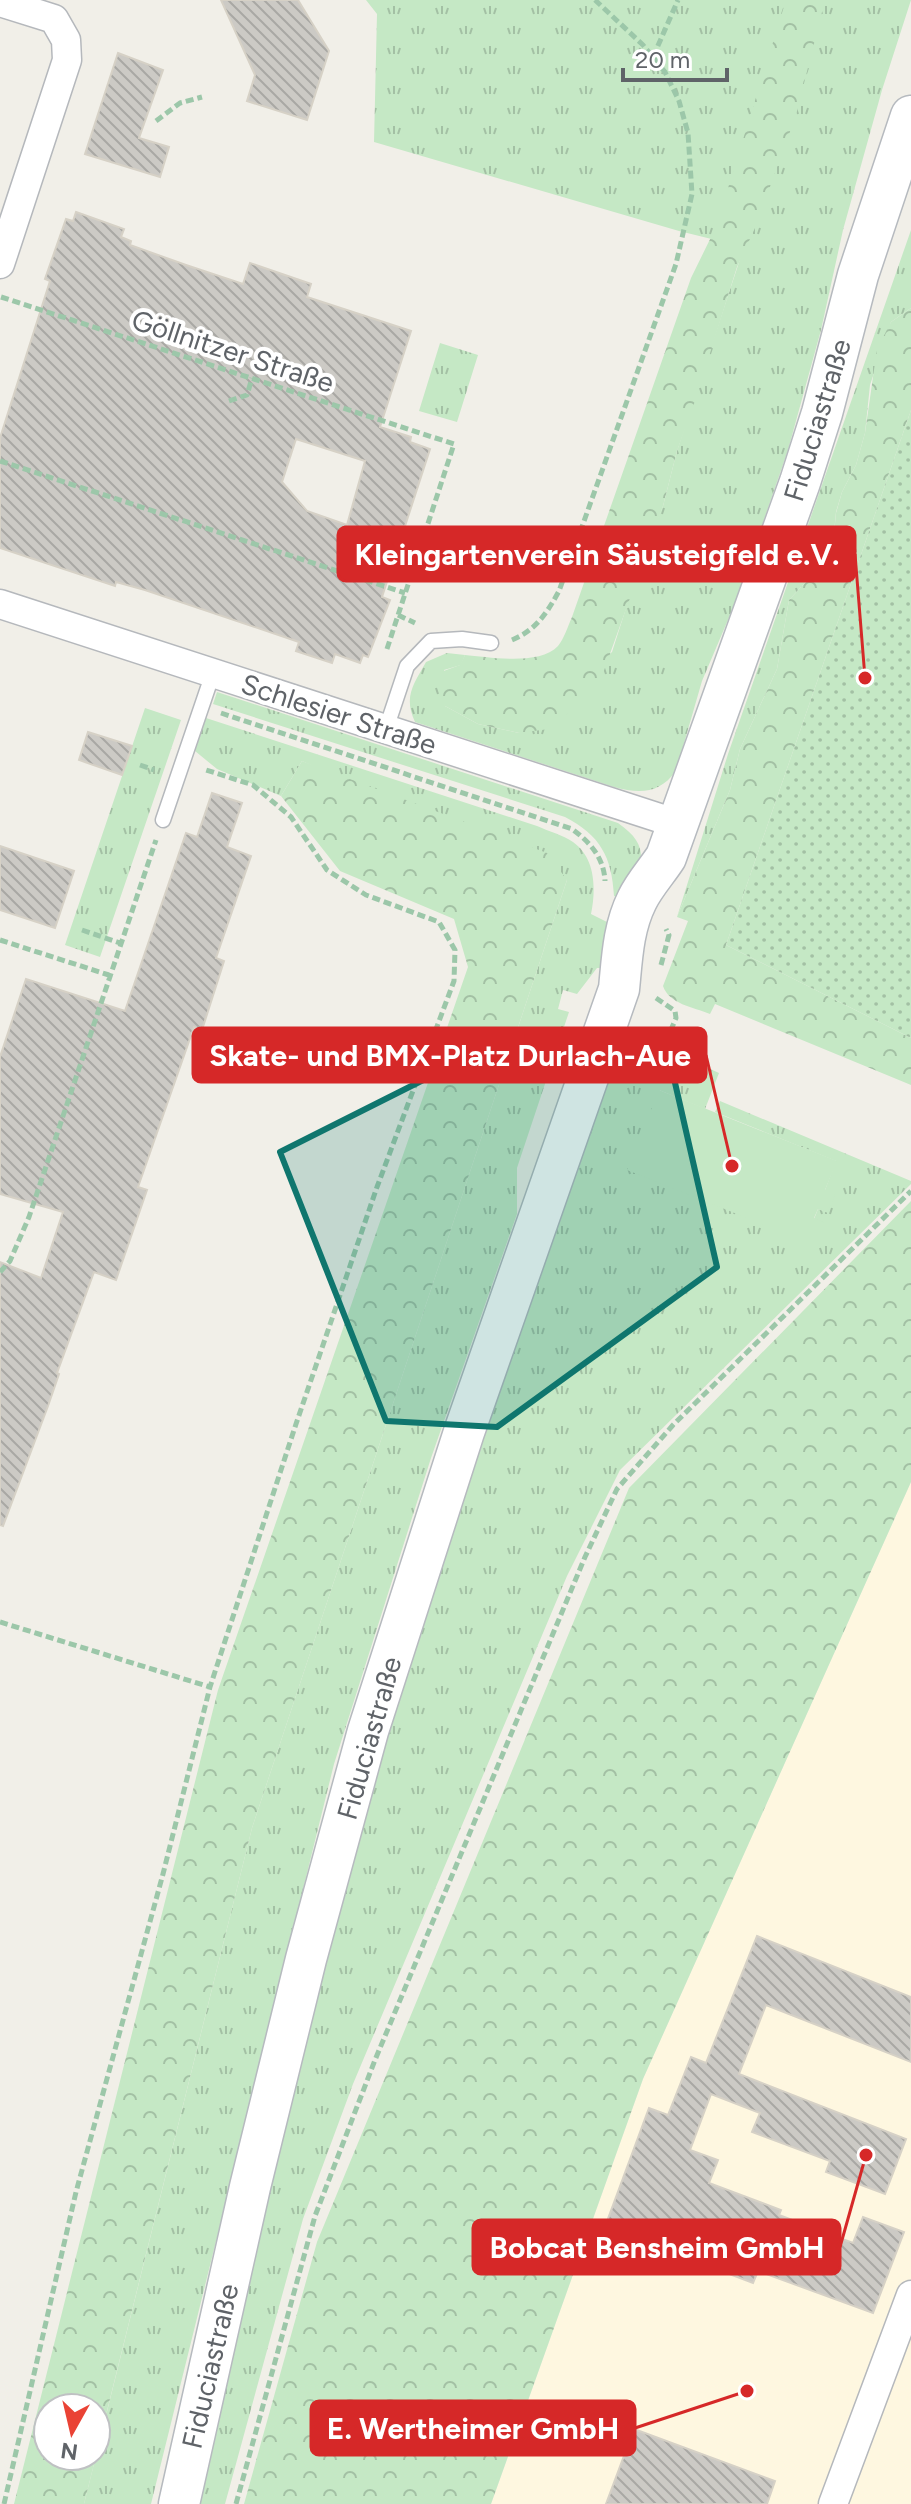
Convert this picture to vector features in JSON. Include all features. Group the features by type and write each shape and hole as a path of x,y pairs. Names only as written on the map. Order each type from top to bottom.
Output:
{"main road":[{"name":"Fiduciastraße","path":"179,2504 250,2187 302,1974 368,1731 464,1432 636,992 650,942 644,919 661,912 672,841 800,482 822,413 858,275 911,116"}],"street":[{"path":"0,2 54,19 66,40 67,60 0,264"},
{"name":"Schlesier Straße","path":"0,604 386,729 672,841"},
{"path":"833,2504 911,2295"}],"lane":[{"path":"386,729 407,666 431,641 462,639 491,643"},
{"path":"163,820 213,673"}],"path":[{"path":"491,643 509,641 526,634 545,617 559,591 676,264 692,194 688,133 679,101 665,72 595,0"},
{"path":"653,57 678,0"},
{"path":"156,121 180,103 202,97"},
{"name":"Göllnitzer Straße","path":"0,296 454,444 405,593"},
{"path":"229,401 247,395 252,378"},
{"path":"0,461 405,593 382,663"},
{"path":"201,707 572,829 594,848 604,869 603,899 608,906 665,926 669,935 658,979"},
{"path":"4,2504 76,2192 163,1874 210,1687 377,1187 454,981 455,950 439,922 366,895 327,870 291,817 253,785 183,762"},
{"path":"0,1272 10,1261 29,1217 163,820"},
{"path":"82,930 120,943"},
{"path":"0,940 109,975"},
{"path":"636,992 675,1011 676,1018 670,1032"},
{"path":"236,2504 315,2216 375,2060 579,1572 617,1489 673,1425 911,1191"},
{"path":"0,1622 210,1687"}],"highlighted area":[{"path":"469,1057 673,1074 717,1267 497,1427 386,1421 280,1152"}],"shaded area":[{"path":"911,1482 911,2504 491,2504 643,2079"}],"green space":[{"path":"366,0 911,0 843,230 821,330 788,450 736,601 702,681 676,771 656,788 632,791 614,787 415,722 410,697 426,662 447,653 465,655 461,665 444,670 445,706 478,724 519,733 612,652 643,555 663,506 677,451 744,247 374,142 377,14"},
{"path":"786,0 825,0 796,115 755,228 737,267 677,451 663,506 597,690 549,729 519,733 478,724 445,706 439,692 438,673 460,665 465,655 527,658 550,652 562,640 691,278 716,227"},
{"path":"911,230 911,308 891,322 870,385 865,433 856,465 836,512 833,544 826,560 789,600 777,669 740,749 730,790 677,917 728,754"},
{"path":"911,308 911,410 726,945 911,1038 911,1085 715,1004 710,1014 682,1004 670,997 663,986 688,921 677,917 730,790 740,749 777,669 789,600 826,560 833,544 842,492 856,465 865,433 877,349 891,322"},
{"path":"440,343 478,355 457,422 419,411"},
{"path":"911,410 911,1038 726,945"},
{"path":"217,692 618,823 629,832 640,849 640,867 628,901 614,896 610,870 602,849 587,831 565,817 213,704"},
{"path":"145,708 181,720 100,957 65,945"},
{"path":"206,718 565,837 581,849 590,865 594,885 591,914 615,926 601,968 597,968 577,994 563,990 558,1009 569,1012 517,1168 517,1214 431,1458 334,1764 151,2504 84,2504 92,2472 112,2472 112,2392 252,1828 567,880 302,761 281,796 217,769 195,751"},
{"path":"302,761 547,853 567,880 252,1828 112,2392 42,2392 218,1690 468,967 454,919 340,871 281,796"},
{"path":"620,1028 719,1073 705,1109 659,1090 814,1219 818,1209 827,1212 825,1190 836,1161 715,1112 720,1101 911,1181 911,1184 620,1470 567,1576 353,2084 303,2219 225,2504 196,2504 302,2053 374,1784 463,1500"},
{"path":"659,1090 837,1161 825,1190 835,1194 828,1213 818,1209 814,1218 826,1223 817,1246 627,1170"},
{"path":"911,1201 911,1482 643,2079 491,2504 244,2504 317,2242 629,1488"},
{"path":"32,2432 32,2472 92,2472 84,2504 14,2504"}],"building":[{"path":"221,0 298,0 329,51 307,120 247,101 255,75"},
{"path":"118,53 163,70 139,138 169,147 160,177 85,154"},
{"path":"76,212 124,229 121,237 131,241 130,245 243,284 250,263 311,284 307,297 411,331 380,427 411,437 410,442 430,449 382,597 390,600 368,657 363,655 360,663 335,654 332,663 296,651 299,642 145,590 116,582 115,586 0,548 0,438 50,281 45,279 66,219 73,221","holes":["296,439 365,461 347,525 307,511 282,482"]},
{"path":"88,732 132,746 122,775 79,760"},
{"path":"212,793 242,803 227,847 251,856 216,958 224,961 202,1030 194,1027 138,1187 147,1190 116,1280 94,1272 3,1526 0,1525 0,1262 41,1278 63,1212 0,1194 0,1057 26,979 125,1011 186,833 197,837"},
{"path":"0,846 74,871 55,928 0,910"},
{"path":"757,1936 911,1997 911,2062 766,2005 739,2074 906,2139 885,2194 826,2172 830,2161 752,2132 760,2113 711,2094 690,2150 718,2160 709,2183 781,2210 779,2215 853,2243 863,2217 904,2232 873,2313 758,2271 753,2283 682,2256 679,2264 602,2235 649,2108 668,2115 691,2057 706,2063"},
{"path":"634,2429 775,2481 767,2504 606,2504"}],"place":[{"name":"Kleingartenverein Säusteigfeld e.V.","path":"865,678"},
{"name":"Skate- und BMX-Platz Durlach-Aue","path":"732,1166"},
{"name":"Bobcat Bensheim GmbH","path":"866,2155"},
{"name":"E. Wertheimer GmbH","path":"747,2391"}]}
